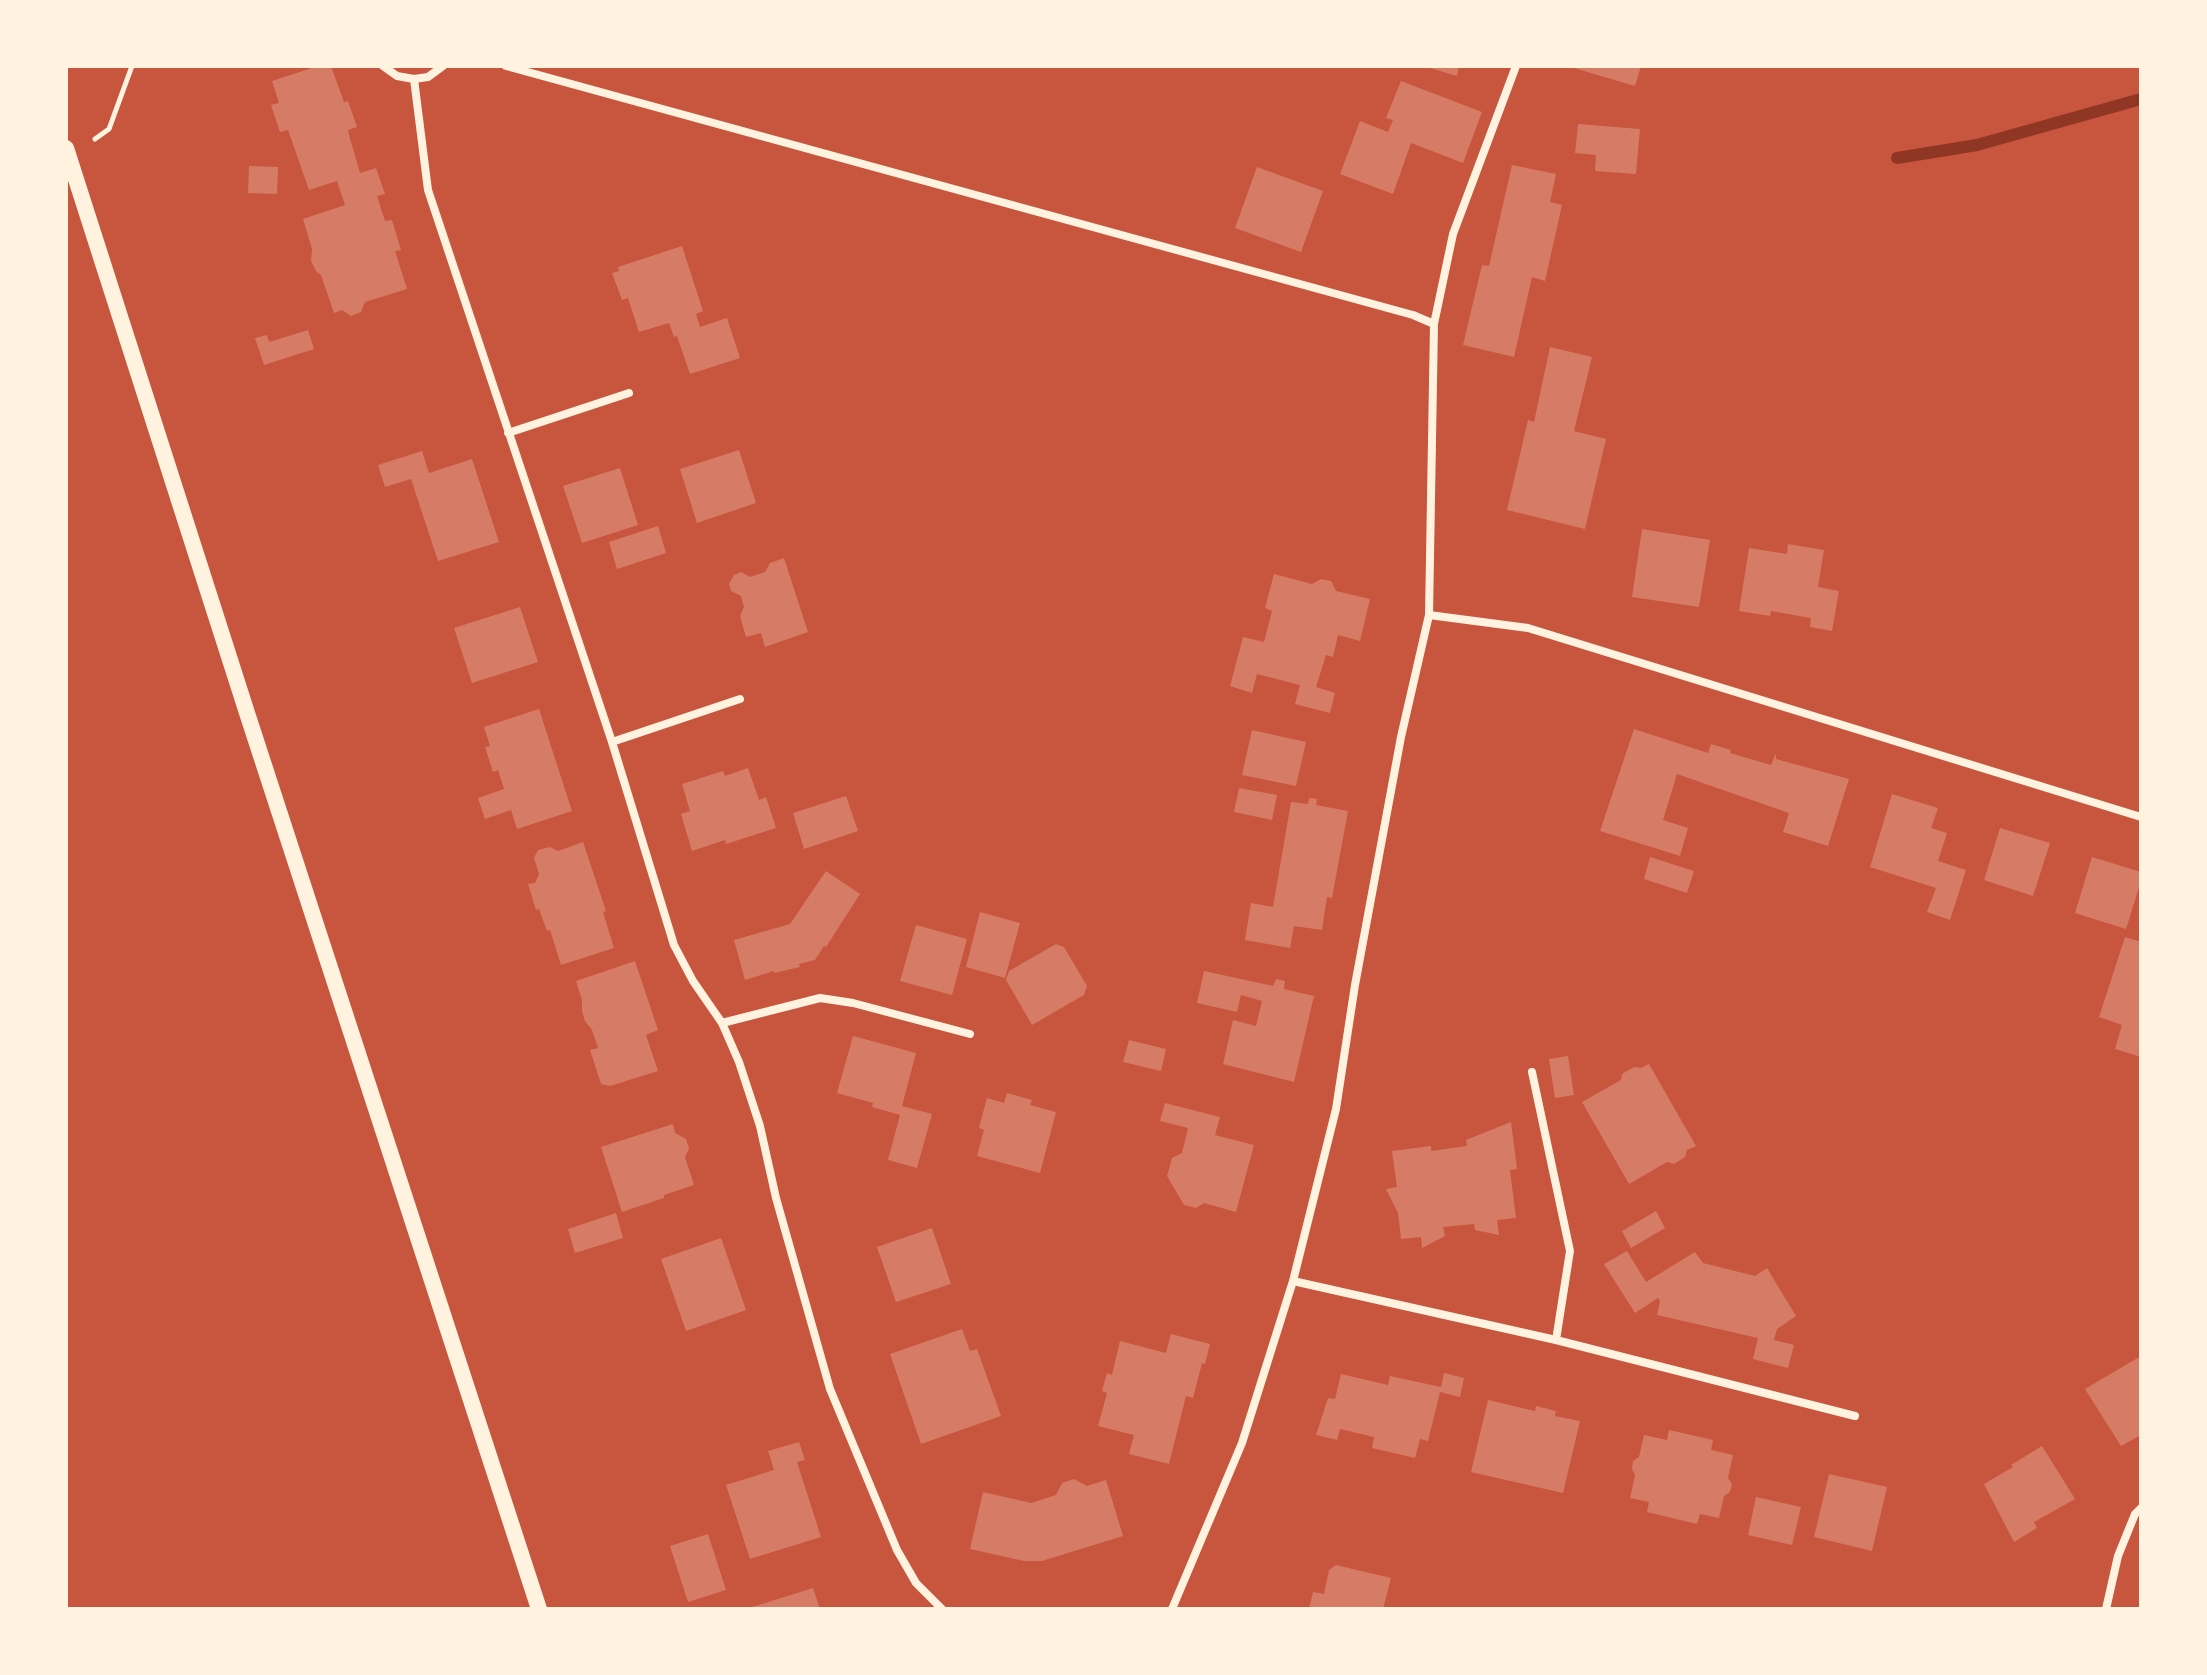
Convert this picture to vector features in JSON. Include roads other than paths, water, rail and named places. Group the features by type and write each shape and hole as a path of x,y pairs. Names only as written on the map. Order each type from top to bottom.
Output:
{"main road":[{"path":"68,154 252,731 539,1609"}],"street":[{"path":"383,66 397,76 414,79 428,77 443,66"},
{"path":"506,66 1413,315 1434,324"},
{"path":"1172,1609 1242,1443 1293,1281 1336,1109 1355,985 1401,737 1429,615 1434,324 1453,234 1516,66"},
{"path":"414,79 428,190 612,742 674,945 693,981 722,1023 739,1062 760,1126 776,1198 830,1389 897,1550 916,1583 942,1609"},
{"path":"508,433 629,393"},
{"path":"1429,615 1528,628 2141,817"},
{"path":"612,742 740,699"},
{"path":"722,1023 820,998 853,1003 970,1034"},
{"path":"1532,1072 1570,1251 1556,1340"},
{"path":"1293,1281 1556,1340 1855,1416"},
{"path":"2106,1609 2118,1556 2135,1514 2141,1508"}],"waterway":[{"path":"1897,158 1977,145 2141,99"}]}
